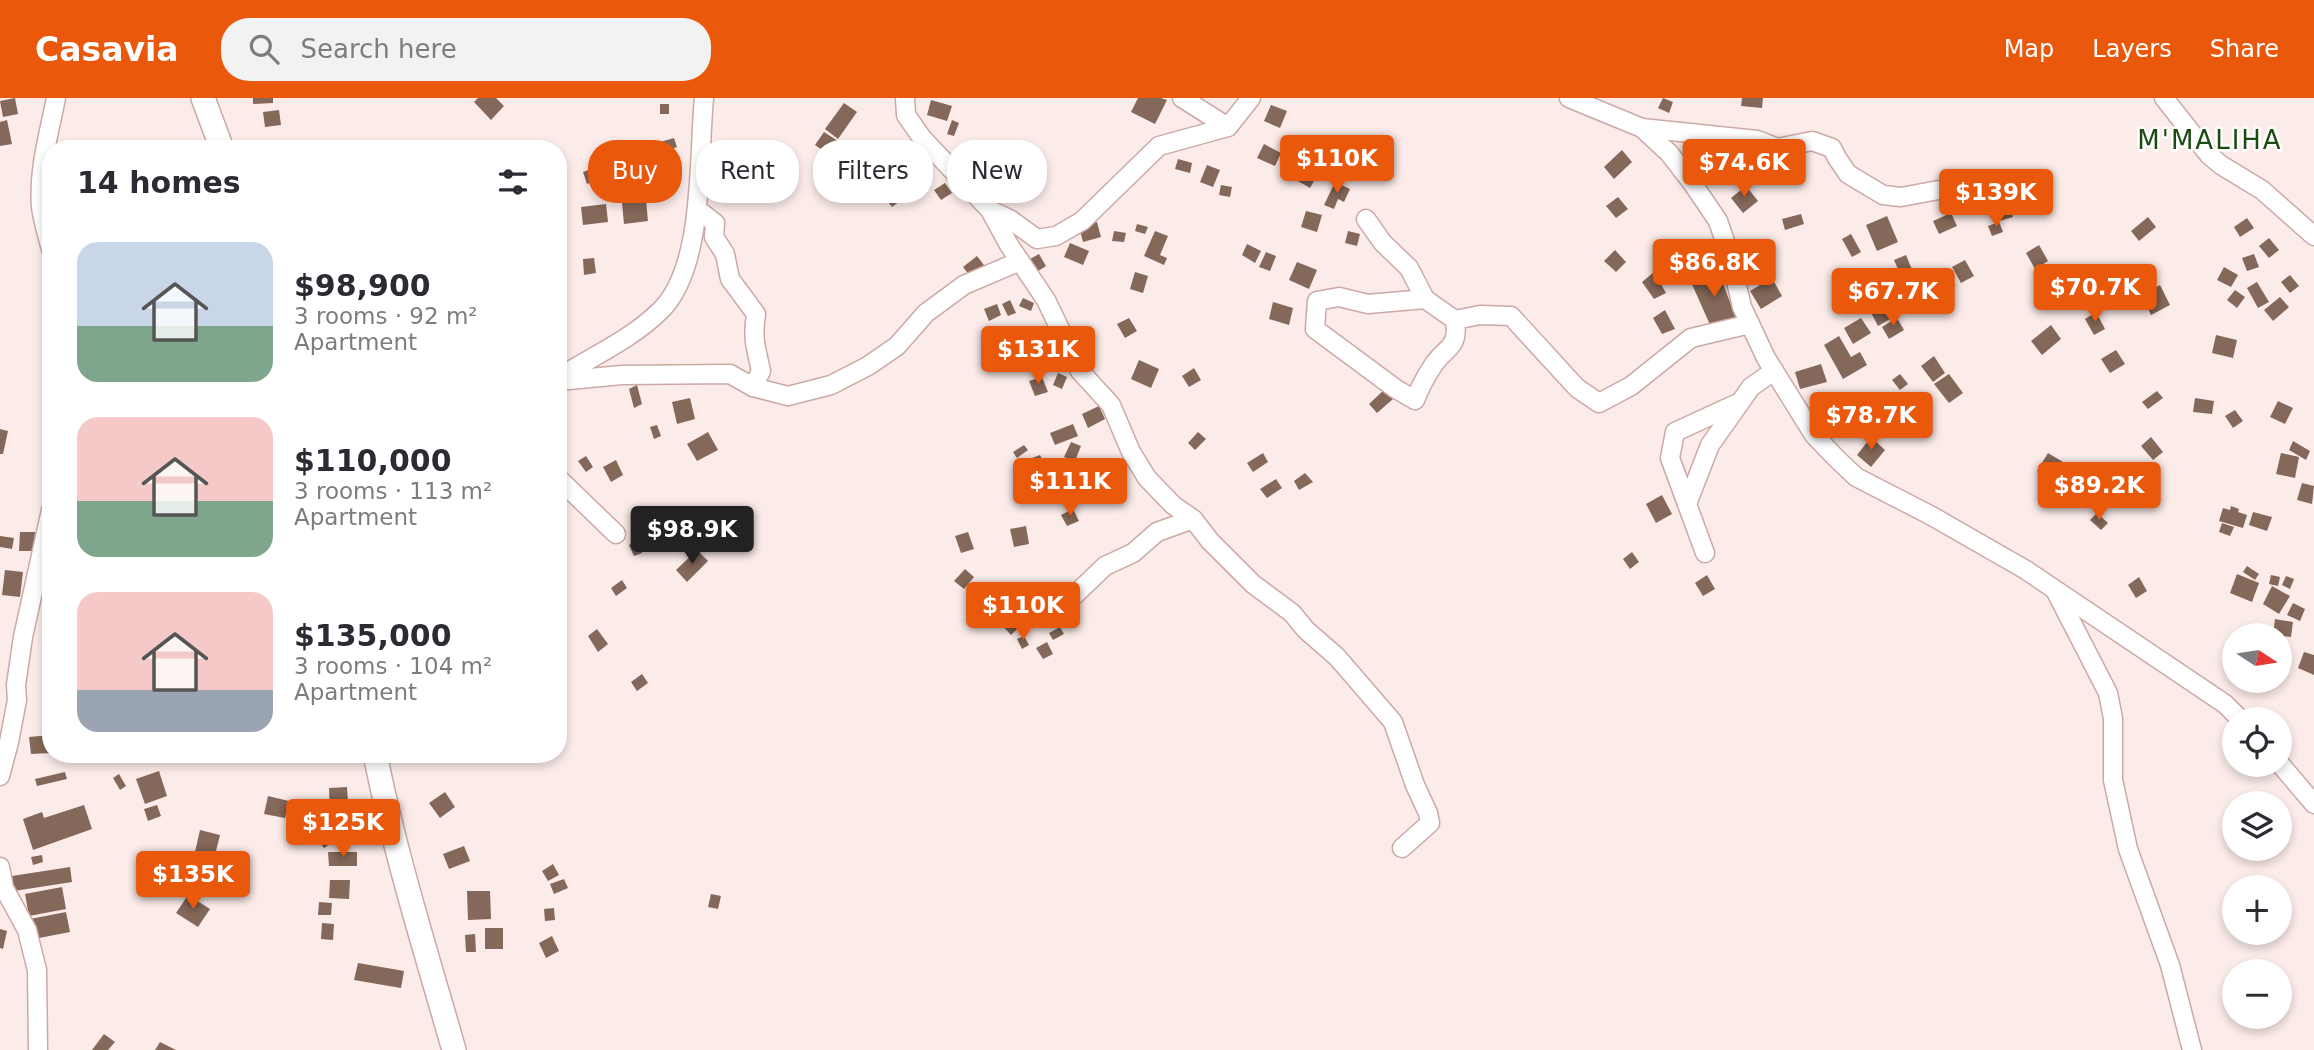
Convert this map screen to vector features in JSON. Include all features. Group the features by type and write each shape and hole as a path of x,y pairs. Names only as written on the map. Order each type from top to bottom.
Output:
{"street":[{"path":"47,140 56,98"},
{"path":"203,98 219,140"},
{"path":"567,375 647,323 675,292 685,267 697,209 704,98"},
{"path":"905,98 906,115 922,138 990,210 1046,300 1080,370 1111,405 1131,452 1147,478 1173,505 1193,519 1210,541 1253,584 1292,614 1337,657 1393,722 1430,823 1402,848"},
{"path":"1182,98 1228,127"},
{"path":"990,210 1011,220 1037,239 1056,236 1082,221 1159,146 1228,127 1251,98"},
{"path":"1569,98 1642,128 1757,140 1779,148 1812,141 1832,148 1848,174 1883,195 1901,197 1960,186"},
{"path":"2164,98 2209,155 2262,190 2314,236"},
{"path":"1642,128 1669,153 1718,221 1730,256 1742,307 1774,371 1815,435 1856,477 1930,515 2026,570 2228,707"},
{"path":"42,167 42,214"},
{"path":"697,209 715,223 714,237 725,254 730,279 756,314 753,330 754,352 761,371 753,387"},
{"path":"1366,219 1383,243 1409,268 1425,299 1455,320 1457,333 1448,351 1437,360 1423,380 1415,400 1315,329 1317,301 1339,297 1368,304 1425,299"},
{"path":"567,379 622,375 730,374 753,387 788,396 831,385 868,366 897,346 926,313 964,285 1020,261"},
{"path":"1455,320 1480,314 1511,316 1577,388 1599,403 1630,386 1691,338 1750,324"},
{"path":"1687,504 1710,445 1751,387 1774,371"},
{"path":"1705,553 1670,458 1675,432 1739,403"},
{"path":"567,487 616,534"},
{"path":"1058,611 1105,566 1133,553 1157,533 1193,519"},
{"path":"0,776 15,714 8,689 23,637 42,551"},
{"path":"2054,589 2108,693 2113,718 2113,780 2128,849 2170,965 2192,1050"},
{"path":"377,763 408,891 454,1050"},
{"path":"2291,777 2314,804"},
{"path":"0,867 5,888 27,930 37,970 38,1050"}],"building":[{"path":"15,98 18,114 3,117 0,101"},
{"path":"253,98 273,98 273,103 253,104"},
{"path":"478,98 496,98 504,106 491,120 474,102"},
{"path":"1138,98 1167,100 1155,124 1131,112"},
{"path":"1663,98 1673,102 1669,113 1658,108"},
{"path":"1742,98 1763,98 1762,108 1741,106"},
{"path":"931,100 952,106 947,121 927,115"},
{"path":"844,103 857,112 838,139 825,129"},
{"path":"660,104 669,104 669,114 660,114"},
{"path":"1271,105 1287,111 1280,128 1264,121"},
{"path":"279,110 281,125 265,127 263,112"},
{"path":"7,120 12,144 0,146 0,122"},
{"path":"952,120 959,123 954,136 947,134"},
{"path":"824,132 836,140 818,140"},
{"path":"1264,144 1281,153 1275,166 1257,158"},
{"path":"1711,147 1722,163 1707,174 1696,158"},
{"path":"1622,150 1632,162 1614,179 1604,167"},
{"path":"1178,159 1192,163 1190,173 1175,169"},
{"path":"1301,161 1319,172 1310,188 1291,177"},
{"path":"1723,164 1728,171 1719,178 1714,172"},
{"path":"1207,165 1220,170 1213,187 1200,182"},
{"path":"588,170 588,184 587,184 583,172"},
{"path":"1335,182 1350,189 1344,202 1338,199 1334,209 1324,205"},
{"path":"945,183 947,196 941,200 934,190"},
{"path":"1221,185 1232,187 1230,197 1219,195"},
{"path":"1746,186 1758,201 1743,213 1731,198"},
{"path":"2007,195 2013,217 1996,222 1989,200"},
{"path":"1618,197 1628,209 1616,218 1606,206"},
{"path":"622,203 646,203 648,221 624,224"},
{"path":"606,204 608,222 583,225 581,207"},
{"path":"1306,211 1322,215 1317,232 1301,227"},
{"path":"1951,213 1957,226 1939,234 1933,221"},
{"path":"1801,214 1804,224 1785,230 1782,219"},
{"path":"1887,216 1898,242 1877,251 1866,225"},
{"path":"2148,217 2156,227 2139,241 2131,231"},
{"path":"2247,218 2254,228 2240,237 2234,227"},
{"path":"1097,222 1101,237 1083,242 1079,227"},
{"path":"1999,222 2003,232 1992,236 1988,226"},
{"path":"1137,224 1148,227 1145,234 1135,231"},
{"path":"1114,231 1126,233 1124,242 1112,241"},
{"path":"1155,231 1168,236 1160,255 1167,258 1164,265 1144,256"},
{"path":"1348,231 1360,234 1357,246 1345,243"},
{"path":"1851,234 1861,252 1852,257 1842,239"},
{"path":"2269,238 2279,250 2269,258 2259,246"},
{"path":"1070,243 1089,251 1083,265 1064,257"},
{"path":"1247,244 1261,251 1255,263 1242,255"},
{"path":"2039,245 2048,261 2035,269 2026,253"},
{"path":"1615,250 1626,262 1616,272 1604,261"},
{"path":"1266,252 1276,256 1270,271 1259,267"},
{"path":"1039,254 1046,266 1035,273 1028,260"},
{"path":"2254,254 2259,267 2247,271 2242,258"},
{"path":"1906,255 1913,272 1901,276 1894,260"},
{"path":"977,256 987,269 973,280 963,267"},
{"path":"594,258 596,273 584,275 583,259"},
{"path":"1965,260 1974,276 1961,283 1952,267"},
{"path":"1297,262 1317,270 1309,289 1289,280"},
{"path":"2224,267 2238,275 2231,287 2217,280"},
{"path":"1869,269 1873,278 1861,284 1857,276"},
{"path":"1718,270 1736,318 1711,327 1691,282"},
{"path":"1135,272 1148,276 1143,293 1130,289"},
{"path":"1654,272 1666,293 1654,299 1642,282"},
{"path":"1948,274 1955,285 1946,291 1939,280"},
{"path":"2290,275 2299,286 2290,293 2281,282"},
{"path":"1772,278 1782,296 1761,309 1750,291"},
{"path":"1928,281 1937,297 1926,303 1917,287"},
{"path":"2257,282 2269,302 2258,308 2247,288"},
{"path":"2160,285 2170,305 2151,315 2141,295"},
{"path":"2235,290 2245,297 2237,308 2227,300"},
{"path":"2280,297 2289,307 2273,321 2264,310"},
{"path":"1023,298 1034,303 1031,311 1019,306"},
{"path":"1874,298 1878,306 1889,300 1897,315 1878,326 1866,303"},
{"path":"1010,300 1016,313 1008,316 1002,304"},
{"path":"1273,302 1293,308 1289,325 1269,319"},
{"path":"997,304 1001,315 989,321 984,309"},
{"path":"1665,310 1675,329 1662,334 1653,318"},
{"path":"2096,312 2105,329 2094,335 2085,319"},
{"path":"1129,318 1137,331 1125,338 1117,324"},
{"path":"1861,318 1871,333 1853,344 1844,328"},
{"path":"1897,318 1904,330 1889,339 1882,327"},
{"path":"2051,325 2061,339 2042,355 2031,341"},
{"path":"1030,327 1040,332 1035,344 1024,340"},
{"path":"1007,334 1016,350 999,361 989,346"},
{"path":"2216,335 2237,340 2233,358 2212,353"},
{"path":"1839,336 1851,357 1860,352 1867,365 1843,379 1824,345"},
{"path":"2116,350 2125,364 2110,373 2101,359"},
{"path":"1033,354 1037,365 1024,369 1020,358"},
{"path":"1934,356 1945,373 1933,382 1921,366"},
{"path":"1139,360 1159,369 1151,388 1131,379"},
{"path":"1821,364 1827,382 1800,389 1795,372"},
{"path":"1194,368 1201,380 1189,387 1182,376"},
{"path":"1058,373 1067,377 1062,389 1053,385"},
{"path":"1900,374 1908,384 1900,390 1892,380"},
{"path":"1949,374 1963,393 1949,403 1934,384"},
{"path":"1042,377 1048,392 1035,396 1029,381"},
{"path":"637,385 642,404 634,408 629,389"},
{"path":"1385,389 1393,399 1377,413 1369,404"},
{"path":"2157,391 2163,398 2148,409 2142,402"},
{"path":"690,398 695,419 677,424 672,402"},
{"path":"2195,398 2214,401 2212,414 2193,412"},
{"path":"2278,401 2293,408 2285,424 2270,417"},
{"path":"1099,406 1105,419 1088,428 1082,414"},
{"path":"2235,410 2243,421 2233,428 2225,416"},
{"path":"1857,417 1866,427 1856,437 1847,427"},
{"path":"1073,424 1078,436 1055,445 1050,433"},
{"path":"657,425 661,436 654,439 650,427"},
{"path":"0,429 8,431 3,454 0,454"},
{"path":"708,432 718,450 697,461 687,444"},
{"path":"1198,432 1206,439 1195,450 1188,443"},
{"path":"1871,437 1885,450 1871,467 1857,455"},
{"path":"2151,437 2163,452 2153,460 2141,446"},
{"path":"2293,441 2310,451 2306,460 2289,450"},
{"path":"1071,442 1081,446 1075,461 1064,457"},
{"path":"1024,445 1028,450 1017,458 1013,452"},
{"path":"1263,453 1268,462 1253,472 1247,463"},
{"path":"2048,453 2063,462 2053,480 2037,471"},
{"path":"2281,453 2299,457 2295,478 2276,474"},
{"path":"1040,455 1046,469 1028,477 1022,462"},
{"path":"586,456 593,467 586,472 578,461"},
{"path":"616,460 623,475 611,482 603,467"},
{"path":"1305,473 1313,482 1299,490 1294,481"},
{"path":"1276,479 1282,488 1267,498 1260,489"},
{"path":"2302,483 2314,486 2312,504 2297,500"},
{"path":"1662,495 1672,514 1656,523 1646,504"},
{"path":"2231,506 2247,515 2243,528 2219,521 2223,508 2230,510"},
{"path":"1073,509 1079,521 1067,526 1061,515"},
{"path":"2253,512 2272,517 2267,531 2249,525"},
{"path":"2097,513 2108,523 2101,530 2090,520"},
{"path":"2222,523 2234,527 2230,536 2219,532"},
{"path":"1026,526 1029,544 1014,547 1010,529"},
{"path":"20,532 35,532 34,551 19,551"},
{"path":"968,532 974,549 961,553 955,536"},
{"path":"0,536 14,538 12,549 0,547"},
{"path":"637,541 642,553 634,556 629,545"},
{"path":"697,550 708,561 687,582 676,570"},
{"path":"1632,552 1639,562 1630,569 1623,559"},
{"path":"2247,566 2259,574 2255,580 2243,572"},
{"path":"965,569 974,577 964,589 954,581"},
{"path":"5,570 23,572 20,597 2,595"},
{"path":"2237,574 2259,583 2252,602 2230,593"},
{"path":"1707,575 1715,589 1703,596 1695,583"},
{"path":"2271,575 2280,577 2278,586 2269,584"},
{"path":"2286,576 2294,579 2290,589 2282,585"},
{"path":"2139,577 2147,591 2136,598 2128,585"},
{"path":"622,580 627,588 616,596 611,588"},
{"path":"2272,586 2290,596 2279,614 2263,604"},
{"path":"998,590 1007,594 1002,605 993,601"},
{"path":"2293,603 2305,609 2300,621 2287,615"},
{"path":"1015,608 1027,620 1011,635 999,622"},
{"path":"2275,619 2293,622 2292,630 2292,623 2274,623"},
{"path":"1060,627 1064,634 1053,640 1049,633"},
{"path":"597,629 608,644 598,652 588,636"},
{"path":"1024,636 1029,645 1022,649 1017,639"},
{"path":"1047,642 1053,654 1043,659 1036,648"},
{"path":"2304,652 2314,655 2314,675 2298,668"},
{"path":"642,674 648,683 637,691 631,682"},
{"path":"42,736 42,753 31,754 29,737"},
{"path":"159,771 167,796 145,804 136,779"},
{"path":"65,772 67,779 37,786 35,779"},
{"path":"119,774 126,786 120,790 113,778"},
{"path":"347,787 349,818 330,819 329,788"},
{"path":"445,792 455,807 440,818 429,803"},
{"path":"268,796 289,801 285,818 264,814"},
{"path":"84,805 92,829 33,850 23,819 42,812 44,818"},
{"path":"157,805 161,816 148,821 144,809"},
{"path":"300,819 315,822 311,841 296,837"},
{"path":"327,825 337,839 324,848 314,835"},
{"path":"200,830 220,835 209,879 190,874"},
{"path":"464,846 470,861 449,869 443,854"},
{"path":"328,852 357,852 357,866 329,866"},
{"path":"42,855 43,862 33,865 31,857"},
{"path":"553,864 559,875 548,881 542,871"},
{"path":"70,867 72,882 14,891 12,876"},
{"path":"564,879 568,888 554,894 550,884"},
{"path":"330,880 350,880 349,899 329,898"},
{"path":"62,887 66,909 29,916 25,894"},
{"path":"467,891 490,891 491,919 468,920"},
{"path":"711,894 721,896 718,909 708,907"},
{"path":"188,895 210,909 198,927 176,913"},
{"path":"319,902 332,903 331,915 318,915"},
{"path":"554,908 555,920 545,921 544,909"},
{"path":"66,912 70,932 34,939 30,919"},
{"path":"322,923 334,924 333,940 321,939"},
{"path":"485,928 503,928 503,949 485,949"},
{"path":"0,929 7,931 3,949 0,948"},
{"path":"475,934 476,952 466,952 465,935"},
{"path":"552,936 559,951 546,958 539,943"},
{"path":"358,963 404,971 401,988 354,980"},
{"path":"104,1034 115,1042 108,1050 92,1050"},
{"path":"160,1042 176,1050 155,1050"}],"district":[{"name":"M'MALIHA","path":"2210,140"}]}
